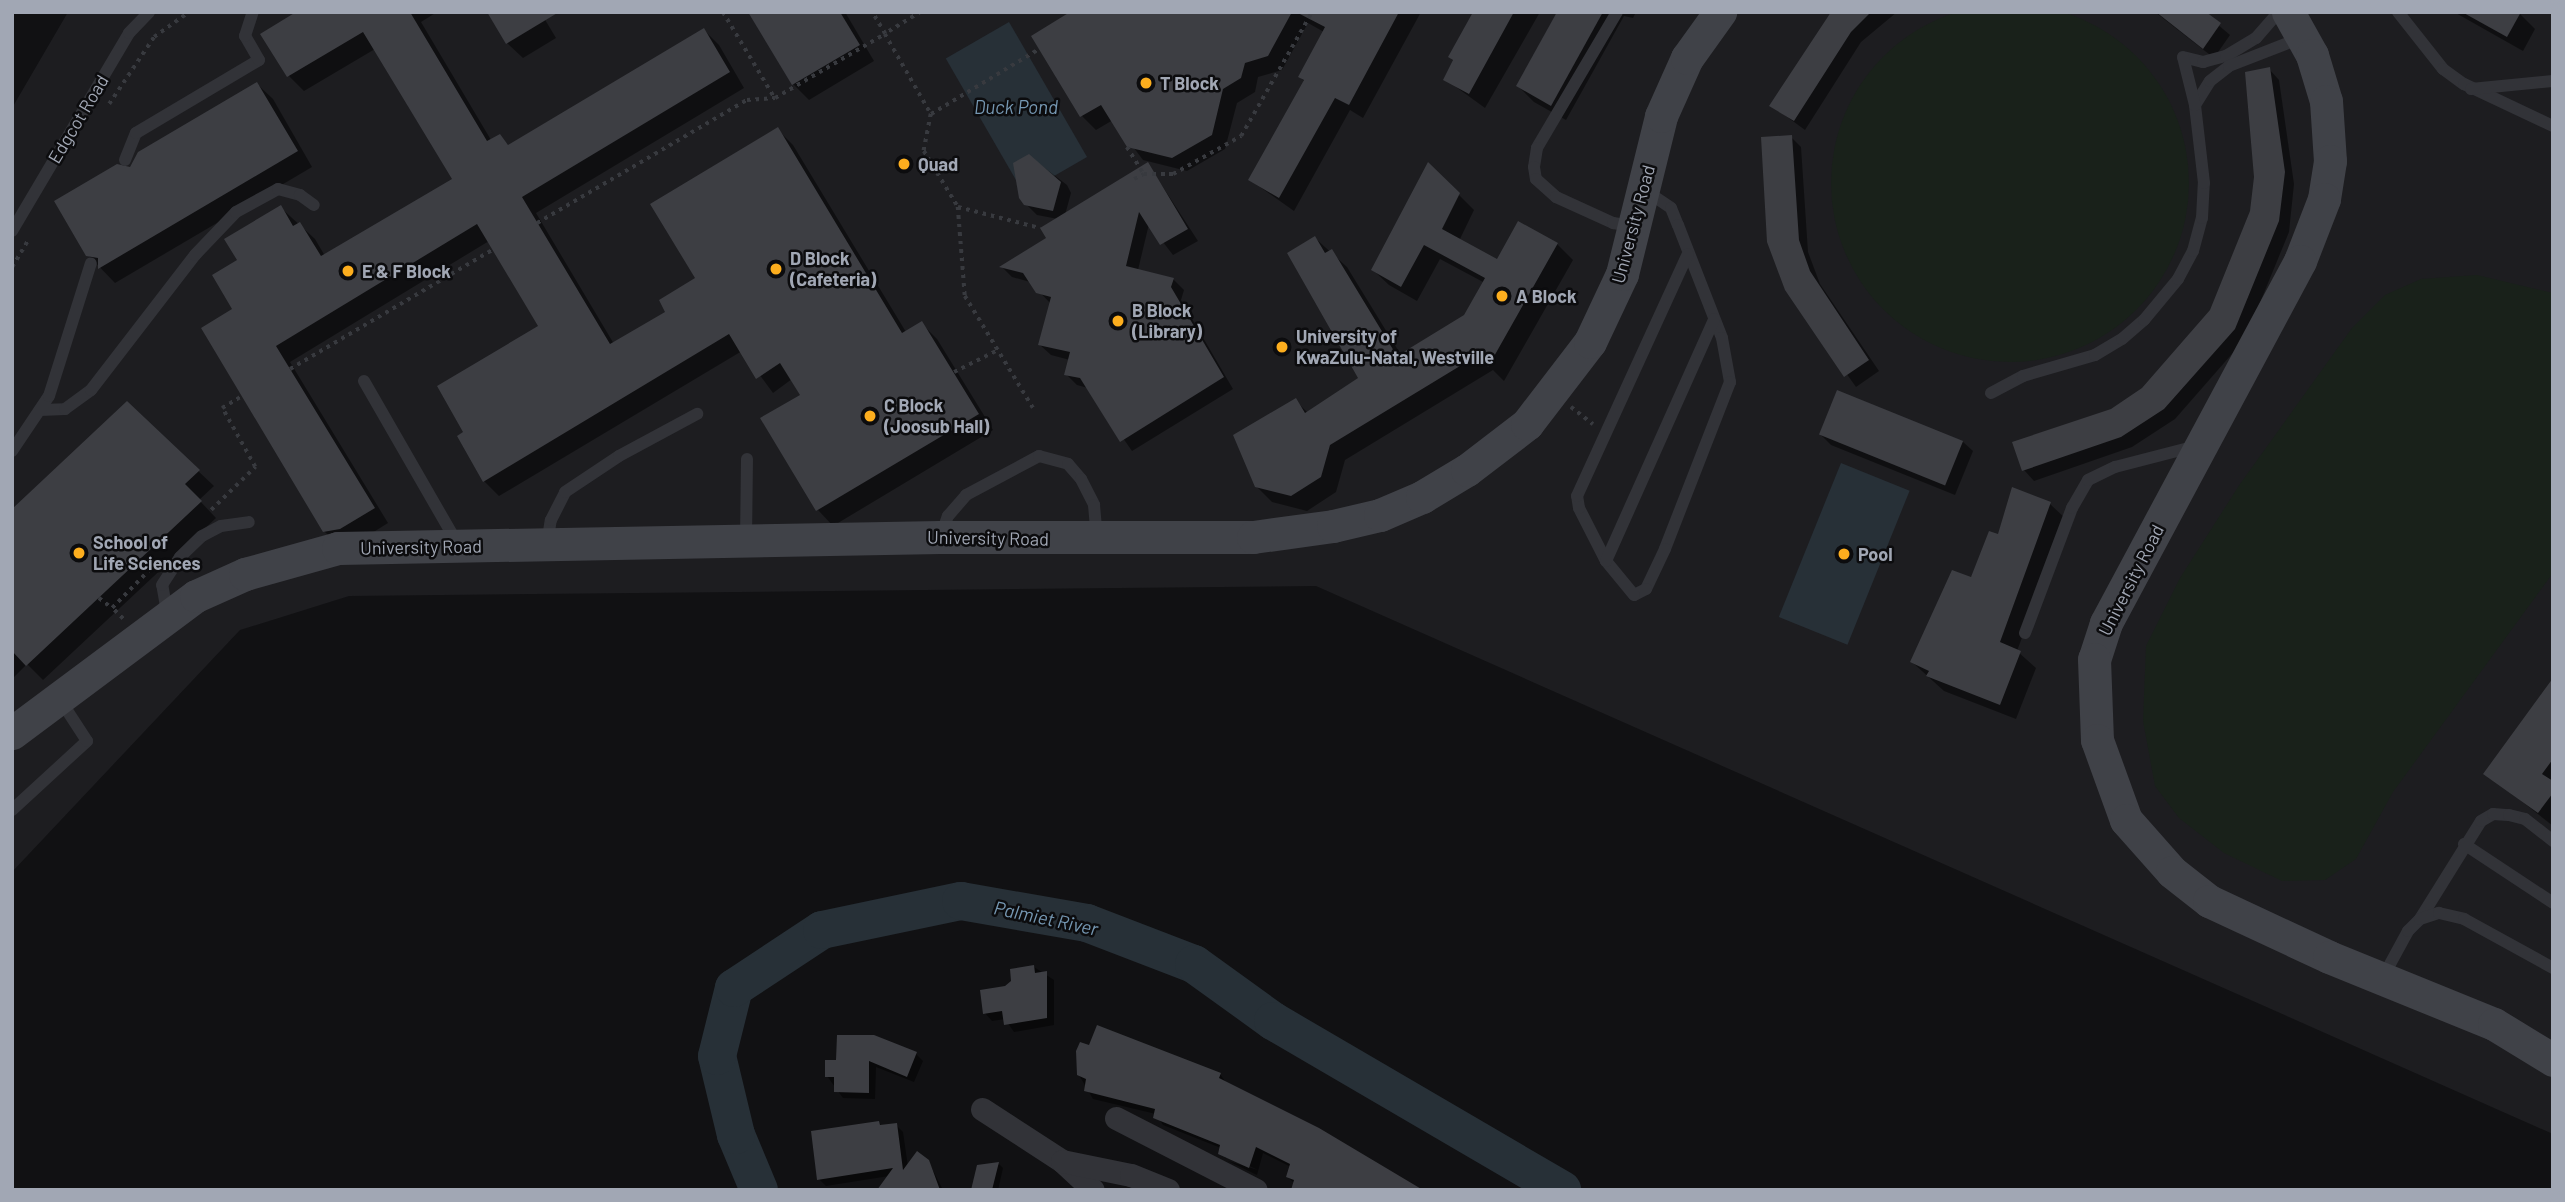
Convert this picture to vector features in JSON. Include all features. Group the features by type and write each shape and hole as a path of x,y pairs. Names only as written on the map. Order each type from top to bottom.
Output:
{"street":[{"name":"University Road","path":"12,733 196,596 245,574 338,548 940,537 1097,539 1303,533 1380,515 1422,497 1507,440 1554,393 1607,310 1636,227 1661,116 1687,58 1720,12"},
{"name":"University Road","path":"2296,25 2320,79 2330,139 2324,200 2300,261 2106,623 2094,659 2097,740 2110,786 2126,820 2145,845 2209,901 2382,978 2494,1024 2553,1060"},
{"path":"982,1109 1062,1161 1093,1190"},
{"path":"1115,1118 1256,1190"},
{"path":"1062,1161 1131,1175 1168,1190"}],"lane":[{"name":"Edgcot Road","path":"12,231 129,33 149,12"},
{"path":"125,160 135,133 260,60 245,36 253,12"},
{"path":"1617,12 1537,148 1534,167 1536,179 1556,197 1613,223 1636,227"},
{"path":"1991,393 2023,376 2095,355 2122,339 2179,279 2193,251 2202,218 2204,183 2195,105 2183,57 2203,62 2226,56 2256,38 2279,12"},
{"path":"2398,12 2443,69 2470,89 2553,125"},
{"path":"2195,105 2210,81 2229,66 2296,25"},
{"path":"2470,89 2553,81"},
{"path":"40,410 65,410 91,390 195,255 236,212 259,195 278,189 300,195 314,205"},
{"path":"1646,191 1671,208 1714,319 1730,382 1665,549 1640,595 1625,589 1605,561 1579,508 1577,496 1688,254"},
{"path":"12,451 49,396 91,263"},
{"path":"1605,561 1714,319"},
{"path":"364,381 459,546"},
{"path":"547,544 551,520 565,492 619,456 697,414"},
{"path":"2025,633 2072,508 2088,480 2115,467 2202,444"},
{"path":"940,537 948,516 966,495 1039,456 1068,464 1081,479 1094,505 1097,539"},
{"path":"746,540 747,459"},
{"path":"168,616 162,585 180,557 202,536 221,526 249,522"},
{"path":"12,810 87,741 59,698"},
{"path":"12,798 34,789"},
{"path":"2382,978 2464,844 2481,821 2493,814 2525,819 2553,841"},
{"path":"2464,844 2553,903"},
{"path":"2420,919 2439,913 2465,919 2553,968"}],"path":[{"path":"102,115 154,37 189,12"},
{"path":"723,12 775,98"},
{"path":"872,12 931,114 924,150 958,207 965,296 1033,408"},
{"path":"537,223 747,100 775,98 921,12"},
{"path":"1134,179 1144,174 1172,174 1241,136 1312,12"},
{"path":"931,114 1039,49"},
{"path":"1127,147 1144,174"},
{"path":"958,207 1040,228"},
{"path":"12,267 34,229"},
{"path":"290,369 492,250"},
{"path":"954,372 998,350"},
{"path":"207,514 255,467 222,408 242,396"},
{"path":"1567,403 1586,418"},
{"path":"150,570 160,560"},
{"path":"99,598 112,608"}],"shaded area":[{"path":"2010,4 2045,8 2078,18 2109,35 2136,57 2158,84 2175,115 2185,148 2189,183 2185,218 2175,251 2158,282 2136,309 2109,331 2078,348 2045,358 2010,362 1975,358 1942,348 1911,331 1884,309 1862,282 1845,251 1835,218 1831,183 1835,148 1845,115 1862,84 1884,57 1911,35 1942,18 1975,8"},
{"name":"University of KwaZulu-Natal, Westville","path":"68,12 2553,12 2553,1134 1316,586 349,596 240,630 12,872 12,108"},
{"path":"2477,275 2553,293 2553,573 2393,792 2356,859 2325,880 2282,881 2224,853 2179,818 2155,786 2143,721 2146,646 2180,578 2240,484 2352,328 2385,295 2421,279"}],"water":[{"name":"Duck Pond","path":"1009,22 1087,157 1024,194 946,58"},
{"name":"Pool","path":"1841,463 1910,491 1847,645 1779,617"}],"building":[{"path":"296,12 410,12 487,141 500,134 508,145 704,28 730,72 522,197 610,344 665,312 659,300 695,278 650,204 778,127 902,333 922,321 979,414 816,511 760,418 800,395 780,363 756,379 729,334 483,482 457,436 463,432 437,386 538,326 477,224 276,346 375,508 340,529 323,532 201,328 232,309 212,275 237,260 224,239 281,205 293,226 300,222 321,256 452,179 363,32 287,77 260,34"},
{"path":"487,12 559,12 506,44"},
{"path":"748,12 840,12 860,45 792,85"},
{"name":"T Block","path":"1070,12 1292,12 1268,56 1245,63 1241,78 1223,89 1212,135 1172,158 1127,147 1101,105 1080,117 1031,36"},
{"path":"1296,12 1399,12 1349,105 1335,98 1279,198 1248,180 1304,80 1298,77 1325,27"},
{"path":"1473,12 1514,12 1469,94 1443,80 1453,60 1448,57"},
{"path":"1557,12 1603,12 1551,106 1516,86"},
{"path":"1831,12 1871,12 1851,32 1794,121 1769,106"},
{"path":"2156,12 2206,12 2221,23 2203,49"},
{"path":"2462,12 2521,12 2507,37"},
{"path":"2270,67 2285,172 2279,221 2235,329 2164,409 2121,437 2022,471 2012,442 2111,409 2142,388 2210,310 2250,211 2254,177 2245,72"},
{"path":"257,82 298,151 98,269 98,258 86,256 54,201 117,164 130,167 138,152"},
{"path":"1792,135 1799,240 1810,271 1869,360 1844,377 1785,290 1767,242 1761,137"},
{"path":"1029,154 1061,182 1053,211 1024,205 1019,198 1013,163"},
{"name":"B Block (Library)","path":"1148,162 1188,229 1160,245 1139,212 1126,266 1174,278 1171,287 1224,377 1120,442 1080,378 1064,375 1070,352 1038,345 1051,297 1036,293 1023,273 999,267 1046,238 1040,228"},
{"name":"A Block","path":"1428,162 1460,193 1442,229 1497,259 1518,221 1558,243 1488,367 1483,352 1330,445 1321,477 1291,496 1255,487 1233,435 1296,398 1305,413 1358,378 1287,253 1315,236 1325,253 1332,249 1397,356 1464,315 1485,278 1424,245 1401,287 1371,270"},
{"path":"1837,390 1963,441 1945,485 1819,435"},
{"name":"School of Life Sciences","path":"127,401 200,470 185,484 202,501 26,666 12,651 12,509"},
{"path":"2012,487 2051,502 2000,642 2021,651 2000,705 1926,676 1929,671 1910,662 1952,570 1971,577 1989,531 1998,534"},
{"path":"2553,678 2553,759 2542,774 2553,781 2553,793 2538,813 2483,774"},
{"path":"1034,965 1035,973 1047,971 1047,1018 1004,1025 1002,1011 983,1014 980,990 1005,986 1011,981 1010,969"},
{"path":"1097,1025 1221,1073 1219,1078 1319,1128 1423,1190 1291,1190 1294,1180 1286,1177 1290,1164 1256,1147 1249,1168 1218,1154 1220,1145 1153,1118 1155,1109 1084,1091 1086,1079 1077,1075 1076,1051 1080,1042 1089,1045"},
{"path":"837,1035 874,1035 917,1052 907,1077 869,1061 869,1093 834,1092 834,1077 825,1077 825,1060 836,1060"},
{"path":"879,1121 880,1125 897,1123 903,1170 917,1151 929,1160 940,1190 877,1190 893,1168 817,1180 811,1131"},
{"path":"999,1162 992,1190 971,1190 977,1165"}],"waterway":[{"name":"Palmiet River","path":"759,1190 736,1135 717,1056 734,988 822,930 961,901 1087,923 1194,964 1273,1021 1562,1190"}],"place":[{"name":"T Block","path":"1146,83"},
{"name":"Quad","path":"904,164"},
{"name":"D Block (Cafeteria)","path":"776,269"},
{"name":"E & F Block","path":"348,271"},
{"name":"A Block","path":"1502,296"},
{"name":"B Block (Library)","path":"1118,321"},
{"name":"University of KwaZulu-Natal, Westville","path":"1282,347"},
{"name":"C Block (Joosub Hall)","path":"870,416"},
{"name":"School of Life Sciences","path":"79,553"},
{"name":"Pool","path":"1844,554"}]}
